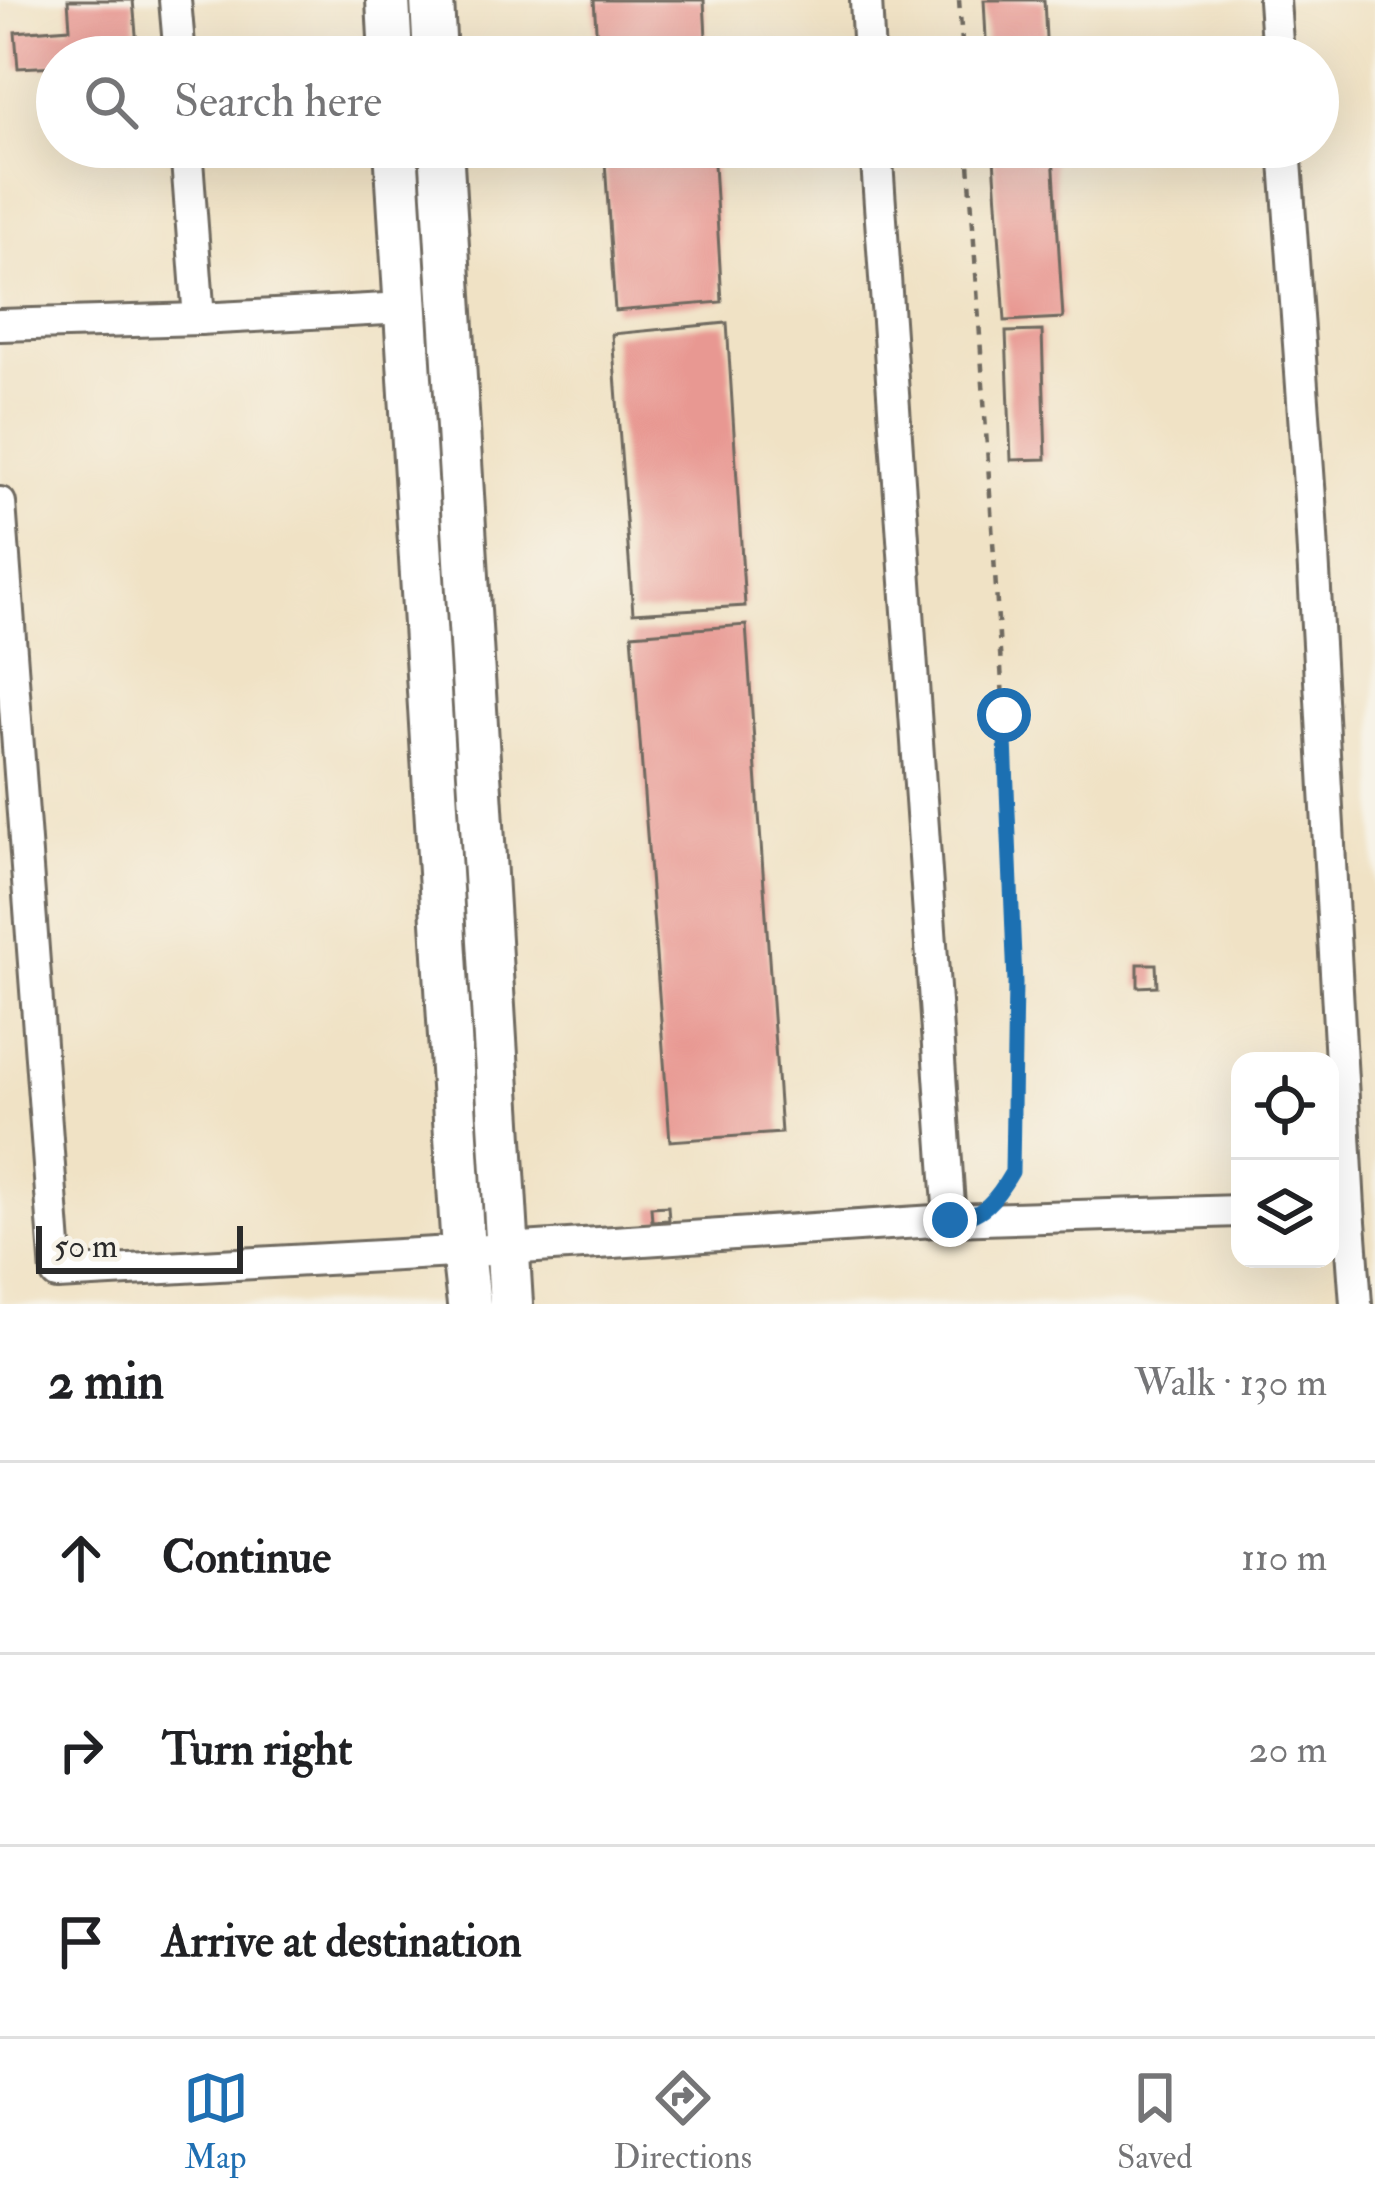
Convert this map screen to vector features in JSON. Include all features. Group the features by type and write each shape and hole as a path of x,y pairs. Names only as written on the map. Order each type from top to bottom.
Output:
{"street":[{"path":"176,0 179,36"},
{"path":"388,0 390,36"},
{"path":"432,0 434,36"},
{"path":"866,0 868,36"},
{"path":"1274,0 1277,36"},
{"path":"188,168 199,319"},
{"path":"397,168 469,1304"},
{"path":"442,168 511,1304"},
{"path":"878,168 959,1219"},
{"path":"1286,168 1310,499 1337,1160"},
{"path":"0,325 405,308"},
{"path":"0,503 58,1289 463,1252 959,1219 1231,1211"},
{"path":"1339,1208 1375,1277"},
{"path":"1339,1208 1356,1304"}],"path":[{"path":"959,0 962,36"},
{"path":"959,1219 998,1196 1012,1172 1015,983 1004,715 969,168"}],"building":[{"path":"68,0 133,0 136,36 36,36 36,67 18,68 15,32 70,28"},
{"path":"594,0 704,0 706,36 597,36"},
{"path":"984,0 1044,0 1046,36 986,36"},
{"path":"605,168 714,168 722,302 615,311"},
{"path":"995,168 1054,168 1063,318 1005,321"},
{"path":"727,323 745,606 633,613 612,334"},
{"path":"1042,331 1046,459 1011,460 1006,332"},
{"path":"746,625 781,1133 670,1141 632,634"},
{"path":"1138,964 1156,964 1157,986 1138,987"},
{"path":"668,1206 669,1220 652,1221 651,1207"}],"route":[{"path":"950,1220 968,1219 998,1196 1012,1172 1015,983 1004,715"}]}
